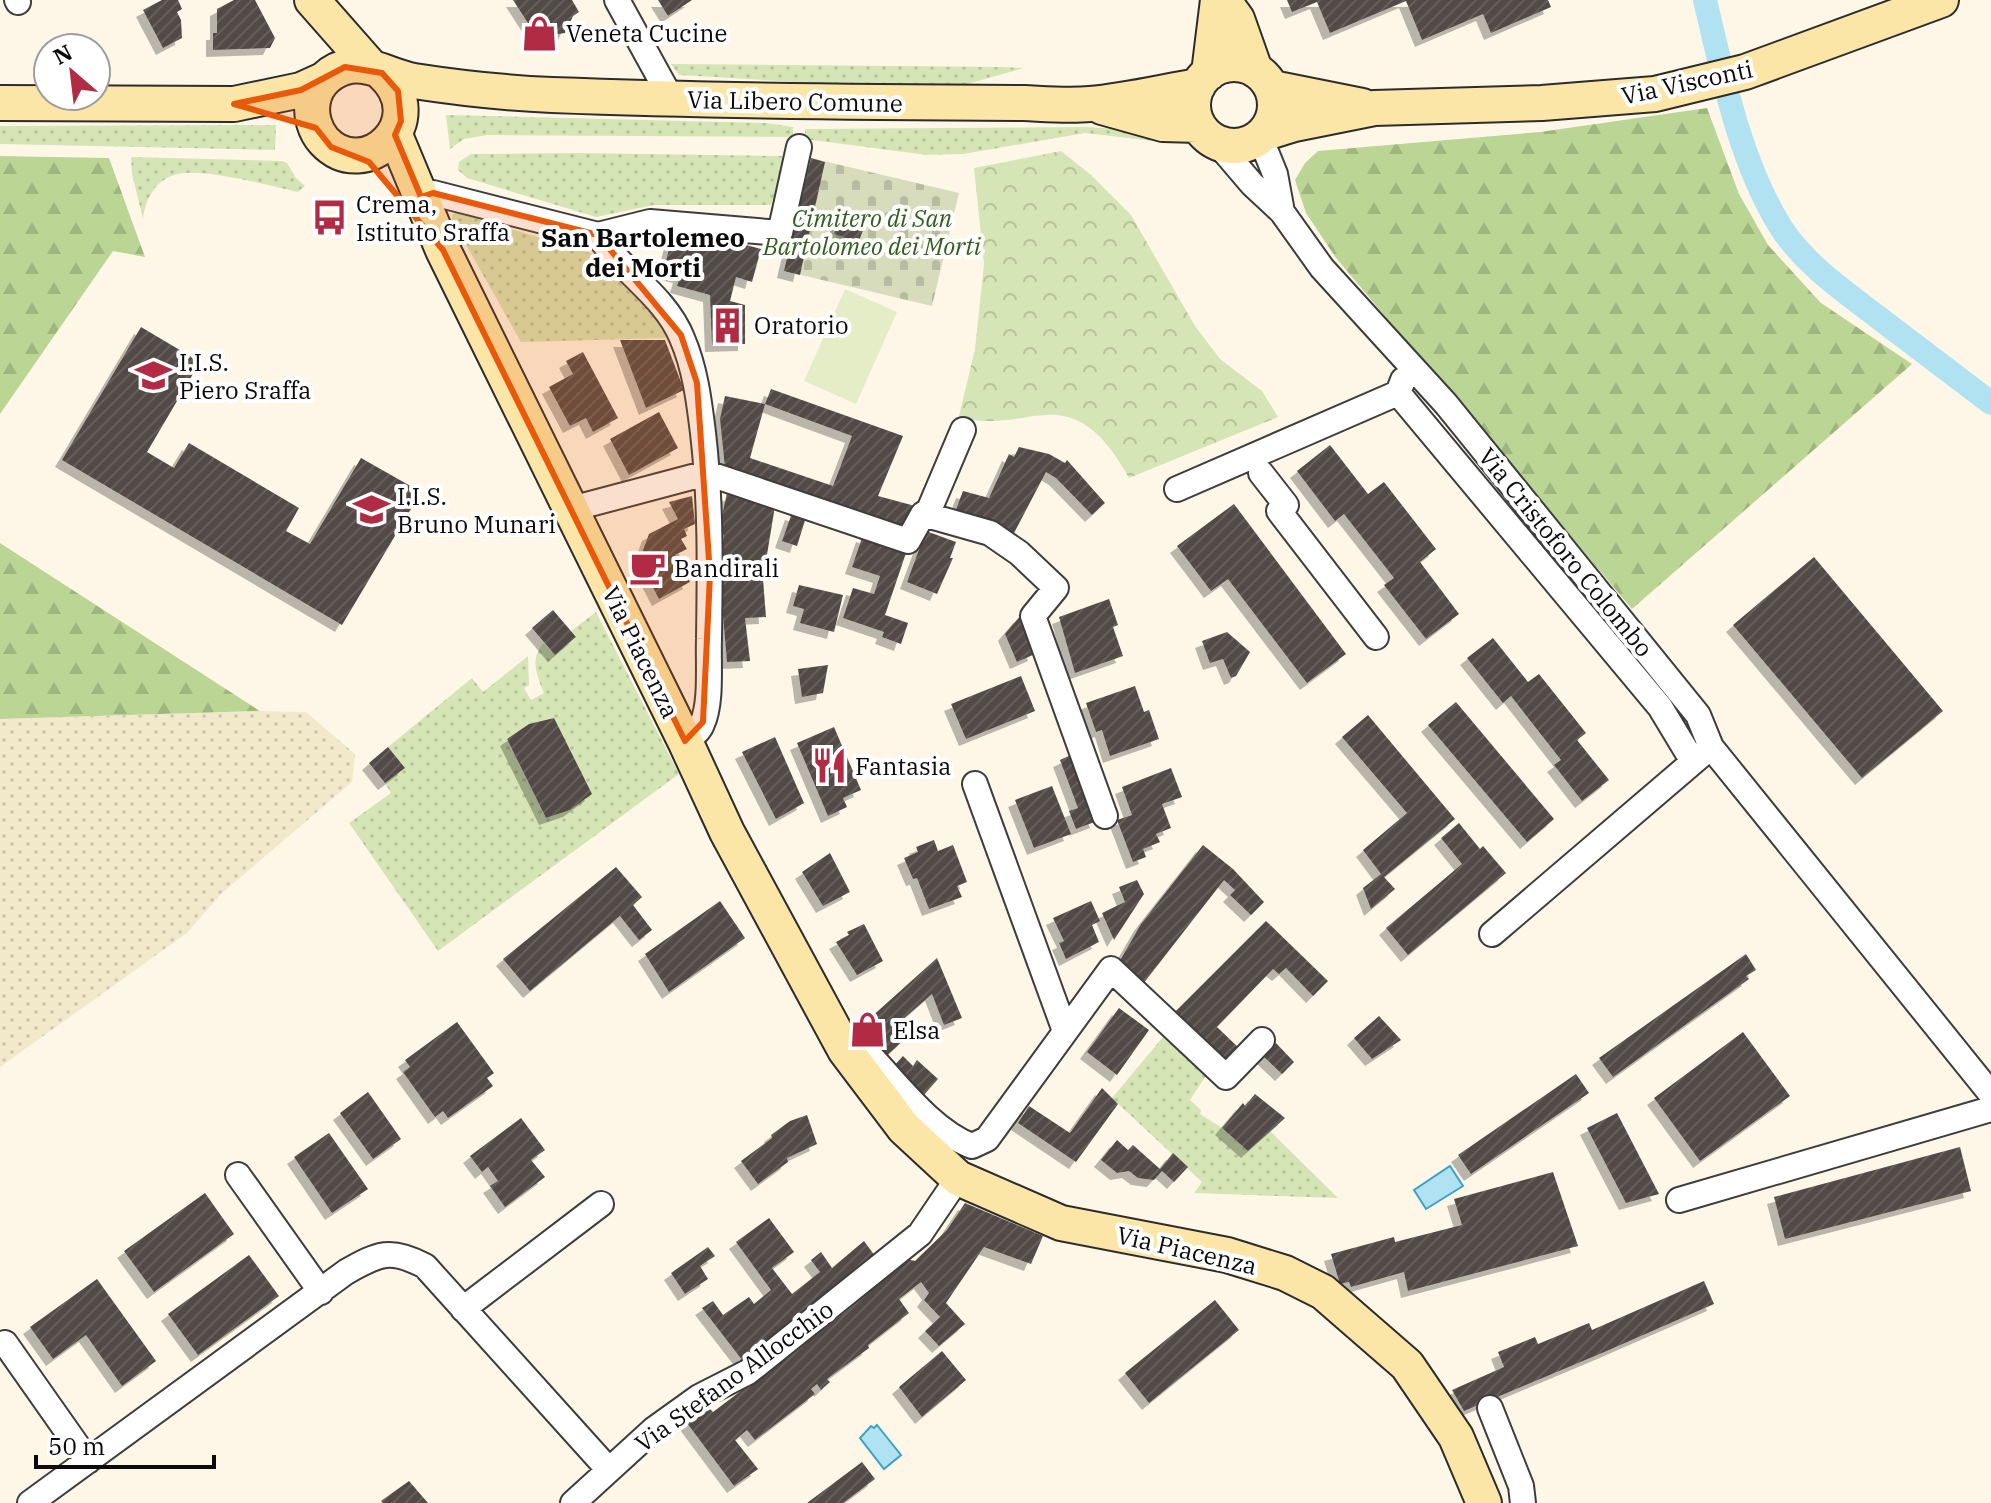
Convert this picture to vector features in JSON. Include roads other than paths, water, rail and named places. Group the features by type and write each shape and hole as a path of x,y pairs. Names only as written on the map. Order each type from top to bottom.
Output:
{"main road":[{"path":"311,0 398,91 402,106 398,128"},
{"path":"311,0 326,57 323,80 312,103 316,128"},
{"path":"1220,0 1237,19 1275,111 1263,135"},
{"path":"1207,134 1193,106 1203,79 1220,0"},
{"name":"Via Visconti","path":"1263,135 1294,124 1374,108 1604,100 1655,94 1796,55 1941,0"},
{"name":"Via Libero Comune","path":"0,103 234,104 301,90 345,67 376,70 413,81 501,93 672,100 1090,104 1203,79 1232,64 1264,79"},
{"name":"Via Visconti","path":"1264,79 1374,108"},
{"name":"Via Libero Comune","path":"234,104 316,128 331,147 357,155 372,153 384,145 398,128 428,106 501,93"},
{"name":"Via Libero Comune","path":"1090,104 1207,134 1229,146 1242,146 1263,135"},
{"name":"Via Piacenza","path":"398,128 443,250 727,832 845,1050 904,1128 958,1178 1061,1223 1227,1255 1285,1273 1323,1292 1407,1365 1456,1437 1484,1503"},
{"name":"Via Piacenza","path":"357,155 379,169 443,250"}],"street":[{"path":"617,0 672,100"},
{"name":"Via Cristoforo Colombo","path":"1207,134 1282,212 1322,268 1410,363 1698,715 1702,753"},
{"name":"Via Cristoforo Colombo","path":"1263,135 1282,212"},
{"path":"421,197 433,193 598,235 650,222 780,233 799,147"},
{"path":"598,235 610,253 652,293 681,335 697,383 707,473 710,575 708,685 703,722 697,733 685,741"},
{"path":"1177,489 1398,393 1410,363"},
{"name":"Via Cristoforo Colombo","path":"1398,393 1660,707 1991,1094"},
{"path":"927,515 963,430"},
{"path":"571,509 707,473 908,541 923,514 990,533 1019,553 1056,588 1033,616 1105,816"},
{"path":"1261,473 1286,505 1279,511 1376,637"},
{"path":"1492,934 1702,753"},
{"path":"975,784 1065,1031"},
{"path":"845,1050 865,1050 936,1124 958,1141 972,1146 987,1139 1111,969 1226,1077 1262,1040"},
{"path":"1679,1200 1991,1109"},
{"path":"238,1175 321,1292"},
{"name":"Via Stefano Allocchio","path":"573,1503 653,1430 699,1397 748,1372 920,1234 958,1178"},
{"path":"463,1309 601,1204"},
{"path":"30,1503 373,1257 403,1254 425,1266 609,1470"},
{"path":"5,1343 88,1461"},
{"path":"1490,1408 1521,1486 1523,1503"}],"water":[{"path":"1450,1166 1463,1186 1426,1209 1414,1190"},
{"path":"877,1425 901,1455 884,1469 860,1438 871,1426 874,1428"}],"waterway":[{"path":"1705,0 1743,145 1766,200 1789,239 1838,287 1991,403"}],"place":[{"name":"Veneta Cucine","path":"540,33"},
{"name":"Crema, Istituto Sraffa","path":"330,218"},
{"name":"Oratorio","path":"728,325"},
{"name":"I.I.S. Piero Sraffa","path":"153,376"},
{"name":"I.I.S. Bruno Munari","path":"371,510"},
{"name":"Bandirali","path":"648,568"},
{"name":"Fantasia","path":"829,766"},
{"name":"Elsa","path":"867,1030"}],"district":[{"name":"San Bartolemeo dei Morti","path":"643,252"}],"park label":[{"name":"Cimitero di San Bartolomeo dei Morti","path":"872,232"}]}
